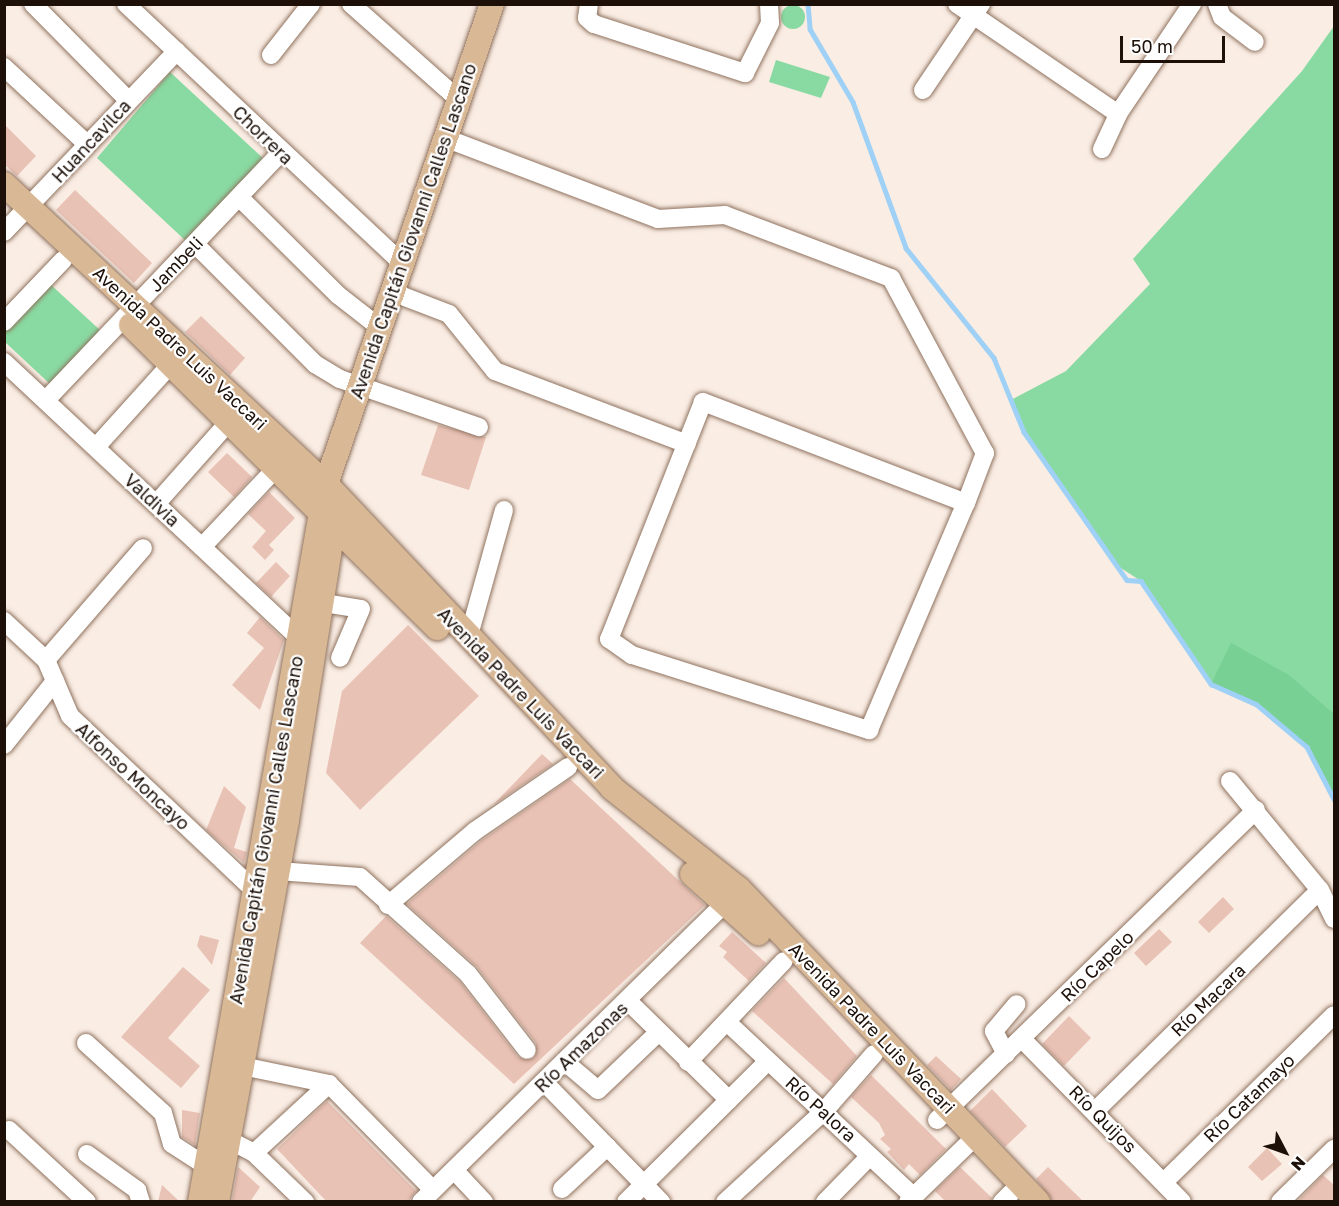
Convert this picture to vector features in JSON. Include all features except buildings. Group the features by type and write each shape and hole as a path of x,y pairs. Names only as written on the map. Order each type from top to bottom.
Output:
{"main road":[{"name":"Avenida Capitán Giovanni Calles Lascano","path":"200,1202 206,1166 220,1136 242,1066 278,871 324,603 335,459 492,4"},
{"name":"Avenida Padre Luis Vaccari","path":"4,184 14,214 63,260 129,312 171,364 237,413 278,466 330,502 380,568 568,767 733,895 784,961 874,1054 943,1114"},
{"name":"Avenida Padre Luis Vaccari","path":"14,214 129,312 330,502 468,639 612,788 733,895 970,1142 1038,1202"},
{"name":"Avenida Capitán Giovanni Calles Lascano","path":"217,1202 220,1136 255,891 300,639 330,502"},
{"path":"327,577 350,565 380,568"},
{"name":"Avenida Padre Luis Vaccari","path":"970,1142 1011,1199"}],"street":[{"path":"33,4 129,101"},
{"name":"Chorrera","path":"126,4 281,152 402,263"},
{"path":"271,56 311,4"},
{"path":"351,4 459,100"},
{"path":"589,4 587,18 594,24 745,73 770,22 769,4"},
{"path":"957,4 976,11 1118,114"},
{"path":"1102,149 1118,114 1192,4"},
{"path":"1217,4 1222,17 1255,42"},
{"path":"923,90 976,11"},
{"name":"Huancavilca","path":"14,214 87,144 177,51"},
{"path":"4,67 87,144"},
{"path":"445,138 658,219 725,215 891,278 984,453 966,503 869,730 632,655 609,639 703,402 966,503"},
{"name":"Jambeli","path":"46,400 240,198 281,152"},
{"path":"240,198 338,295 379,327"},
{"path":"195,244 315,364 359,385 479,427"},
{"path":"4,322 63,260"},
{"path":"392,292 448,314 495,371 687,444"},
{"name":"Valdivia","path":"4,362 300,639"},
{"path":"96,447 171,364"},
{"path":"156,504 237,413"},
{"path":"202,547 278,466"},
{"path":"468,639 504,510"},
{"path":"46,660 143,548"},
{"path":"324,603 364,601 340,658"},
{"name":"Alfonso Moncayo","path":"4,621 46,660 70,716 255,891"},
{"path":"4,745 55,681"},
{"path":"388,905 475,831 568,767"},
{"path":"1230,781 1320,890 1335,919"},
{"name":"Río Capelo","path":"943,1114 1256,810"},
{"path":"278,871 360,877 388,905 468,974 527,1050"},
{"name":"Río Macara","path":"1096,1110 1320,890"},
{"name":"Río Amazonas","path":"427,1196 628,1002 733,895"},
{"path":"688,1062 728,1023 784,961"},
{"path":"628,1002 729,1100"},
{"path":"1006,1054 994,1031 1017,1004"},
{"name":"Río Catamayo","path":"1164,1182 1335,1015"},
{"name":"Río Palora","path":"728,1023 767,1062 826,1109 910,1199"},
{"path":"565,1062 598,1090 659,1032"},
{"name":"Río Quijos","path":"1022,1039 1096,1110 1182,1202"},
{"path":"86,1043 162,1113 172,1144 206,1166"},
{"path":"724,1202 826,1109 874,1054"},
{"path":"626,1202 767,1062"},
{"path":"242,1066 329,1084 427,1196"},
{"path":"544,1082 661,1202"},
{"path":"254,1153 329,1084"},
{"path":"9,1130 87,1202"},
{"path":"220,1136 254,1153 305,1202"},
{"path":"910,1199 970,1142"},
{"path":"562,1189 607,1147"},
{"path":"1280,1202 1335,1149"},
{"path":"87,1154 137,1190 141,1202"},
{"path":"837,1198 870,1156"},
{"path":"454,1170 483,1202"}],"green space":[{"path":"793,5 798,6 804,12 804,22 798,28 793,29 788,28 782,22 781,17 782,12 788,6"},
{"path":"1334,26 1334,799 1307,747 1256,704 1211,684 1141,581 1116,565 1024,432 1011,400 1066,371 1150,284 1133,259 1302,71"},
{"path":"776,60 830,77 821,98 769,82"},
{"path":"170,72 265,160 187,242 97,158"},
{"path":"50,284 101,331 51,385 5,342 4,333"},
{"path":"1231,643 1289,675 1334,714 1334,799 1307,747 1256,704 1211,684"}],"waterway":[{"path":"808,4 810,29 853,102 906,248 994,358 1024,432 1127,580 1141,581 1211,684 1256,704 1307,747 1334,799"}]}
